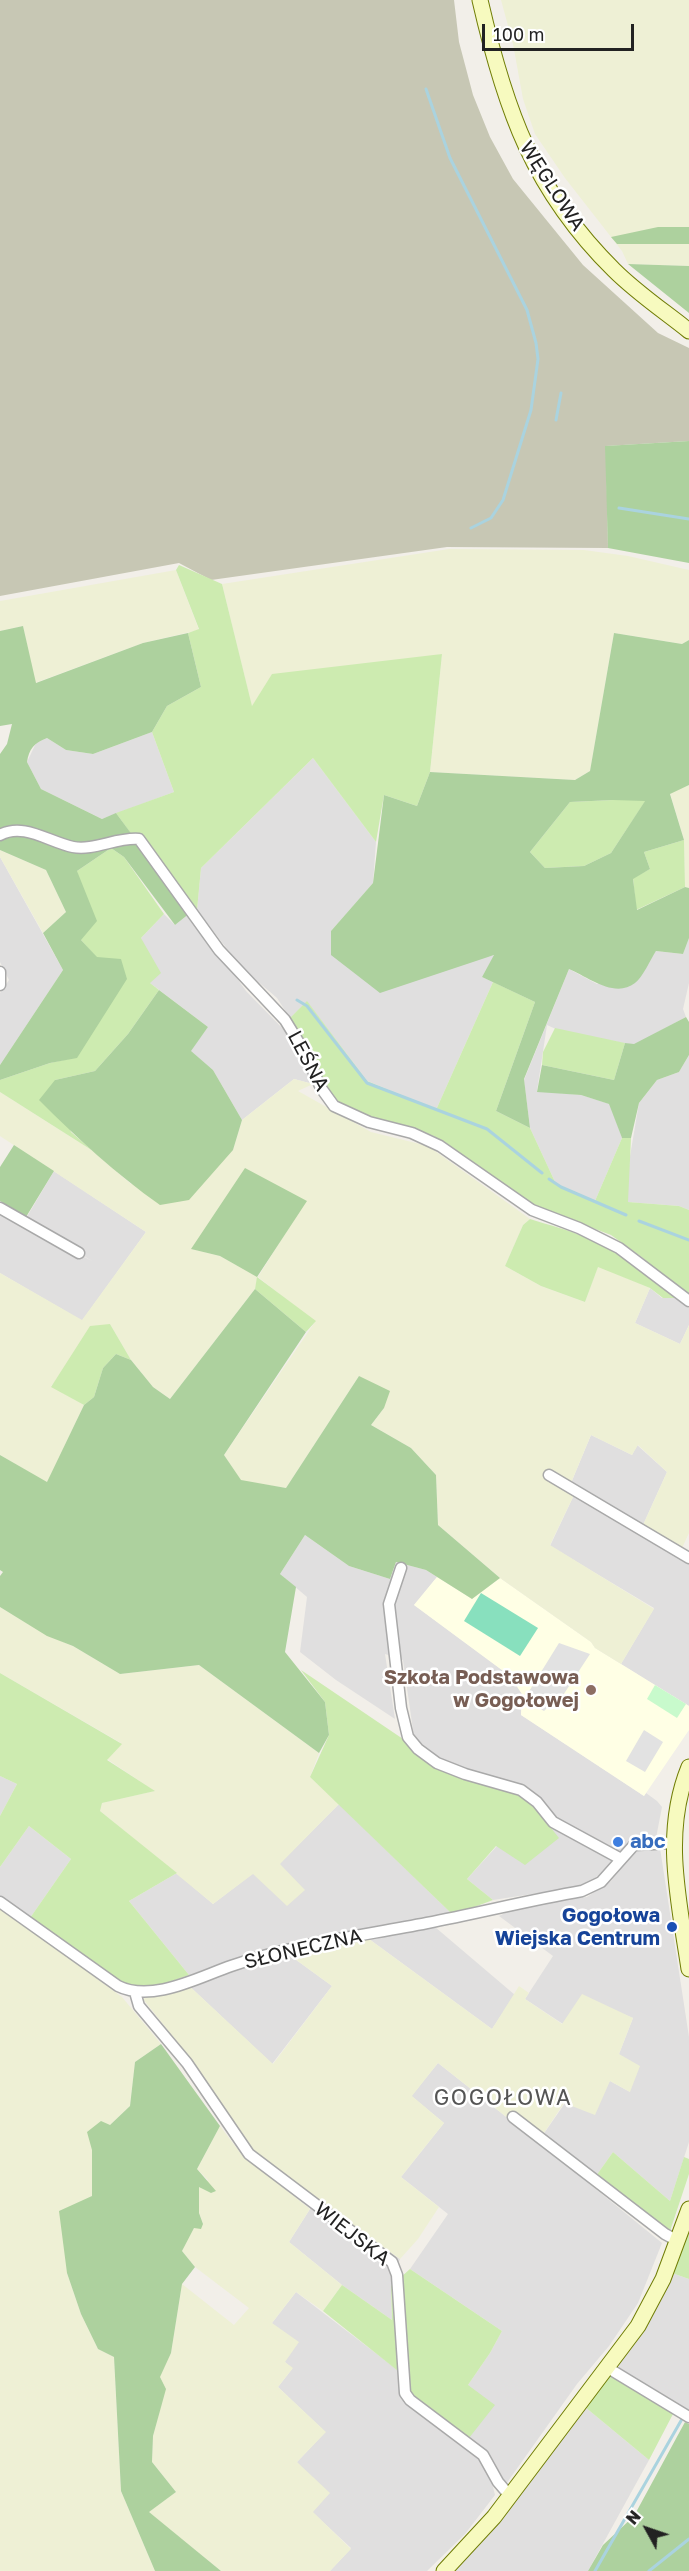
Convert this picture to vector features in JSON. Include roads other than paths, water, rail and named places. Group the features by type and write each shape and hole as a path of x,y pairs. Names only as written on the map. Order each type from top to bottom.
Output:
{"street":[{"name":"WĘGLOWA","path":"480,0 507,103 526,150 543,181 574,224 607,263 689,331"},
{"name":"LEŚNA","path":"0,835 8,830 21,831 75,848 129,838 139,839 145,843 229,963 285,1020 304,1051 321,1088 334,1106 369,1122 412,1133 440,1146 532,1210 579,1228 619,1248 689,1301"},
{"path":"0,972 0,985"},
{"path":"0,1208 80,1253"},
{"path":"549,1475 689,1558"},
{"path":"401,1568 389,1604 401,1708 408,1737 418,1749 437,1763 465,1774 521,1790 537,1802 553,1822 621,1859"},
{"path":"689,1767 675,1814 673,1842 689,1969"},
{"name":"SŁONECZNA","path":"135,1992 165,1988 250,1959 315,1943 582,1891 601,1882 621,1859 640,1843 673,1842"},
{"path":"0,1902 109,1980 135,1992"},
{"name":"WIEJSKA","path":"135,1992 139,2006 187,2063 249,2154 392,2262 397,2275 404,2391 410,2400 483,2455 510,2496"},
{"path":"513,2117 665,2234 678,2241"},
{"path":"444,2571 477,2538 510,2496 608,2368 647,2311 678,2241 689,2209"},
{"path":"608,2368 689,2417"}],"waterway":[{"path":"426,89 450,158 527,310 538,359 531,410 503,500 491,518 471,528"},
{"path":"556,420 561,393"},
{"path":"619,508 689,519"},
{"path":"297,1000 307,1006 367,1083 487,1129 542,1173"},
{"path":"549,1179 561,1187 626,1215"},
{"path":"639,1221 689,1240"},
{"path":"595,2571 682,2419"},
{"path":"649,2571 689,2539"}],"place":[{"name":"Szkoła Podstawowa w Gogołowej","path":"591,1690"},
{"name":"abc","path":"618,1842"},
{"name":"Gogołowa Wiejska Centrum","path":"672,1927"}],"district":[{"name":"GOGOŁOWA","path":"503,2098"}]}
